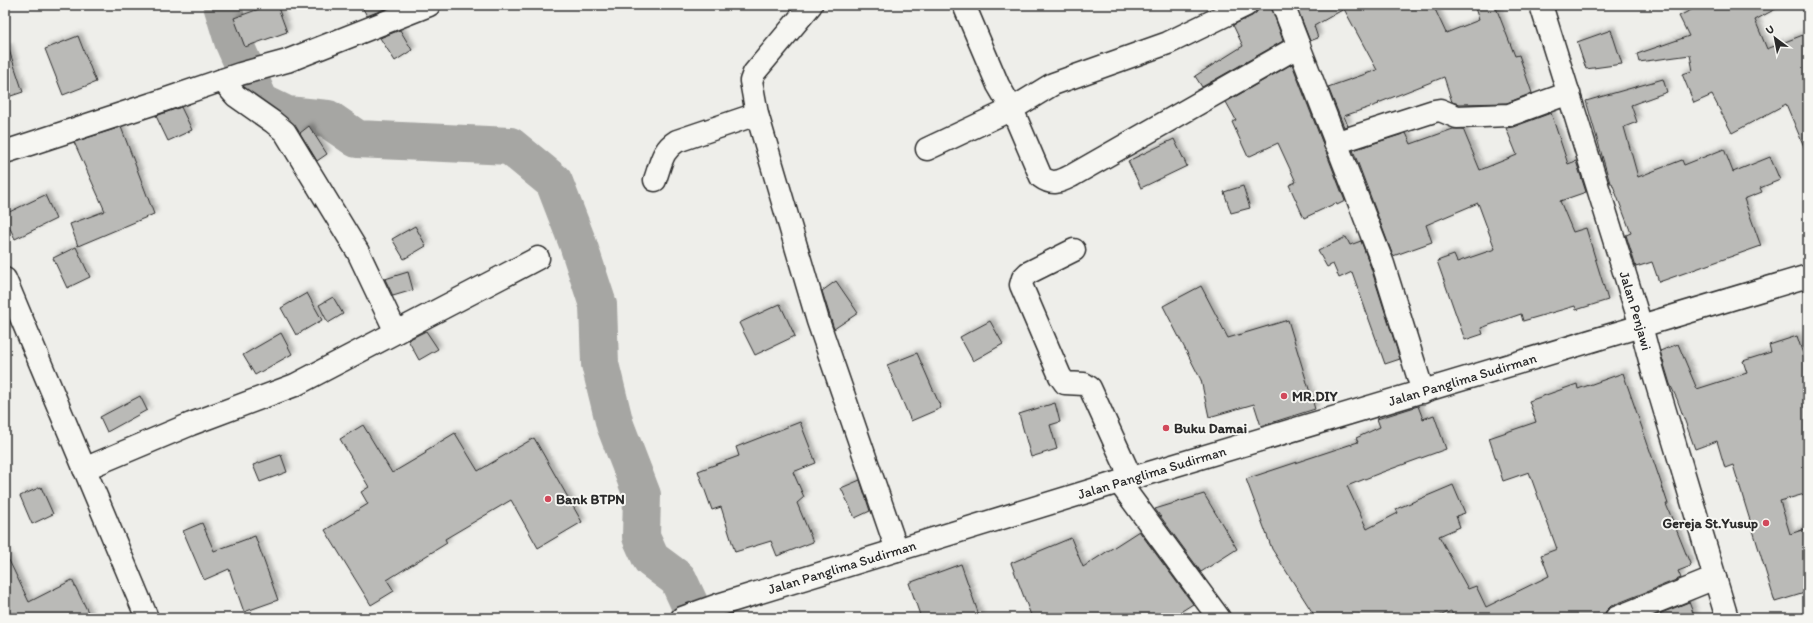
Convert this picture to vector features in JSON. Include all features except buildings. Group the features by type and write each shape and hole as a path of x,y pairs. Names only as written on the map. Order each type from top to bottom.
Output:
{"street":[{"path":"5,152 231,77 287,61 429,5"},
{"path":"811,5 754,73 751,81 758,114 818,321 897,550"},
{"path":"964,5 998,85 1012,109 1042,177 1047,181 1054,183 1073,175 1299,46"},
{"path":"927,149 1012,109 1053,84 1168,43 1246,5"},
{"path":"1283,5 1383,264 1423,392"},
{"name":"Jalan Penjawi","path":"1541,5 1641,326 1652,368 1727,618"},
{"path":"231,77 236,96 285,132 358,252 396,332"},
{"path":"1335,142 1434,110 1440,110 1457,117 1509,115 1569,93"},
{"path":"655,180 665,151 670,145 677,141 758,114"},
{"path":"1074,250 1028,273 1023,278 1021,285 1060,376 1065,383 1084,384 1090,388 1125,480 1219,618"},
{"path":"84,469 191,424 295,385 538,258"},
{"name":"Jalan Panglima Sudirman","path":"682,618 718,605 1125,480 1808,276"},
{"path":"5,279 147,618"},
{"path":"1616,618 1715,578"}],"waterway":[{"path":"222,5 233,41 260,102 287,115 328,119 357,139 510,146 554,182 578,244 598,305 600,364 615,425 642,495 641,537 651,559 678,579 696,618"}],"place":[{"name":"MR.DIY","path":"1284,396"},
{"name":"Buku Damai","path":"1166,428"},
{"name":"Bank BTPN","path":"548,499"},
{"name":"Gereja St.Yusup","path":"1766,523"}]}
